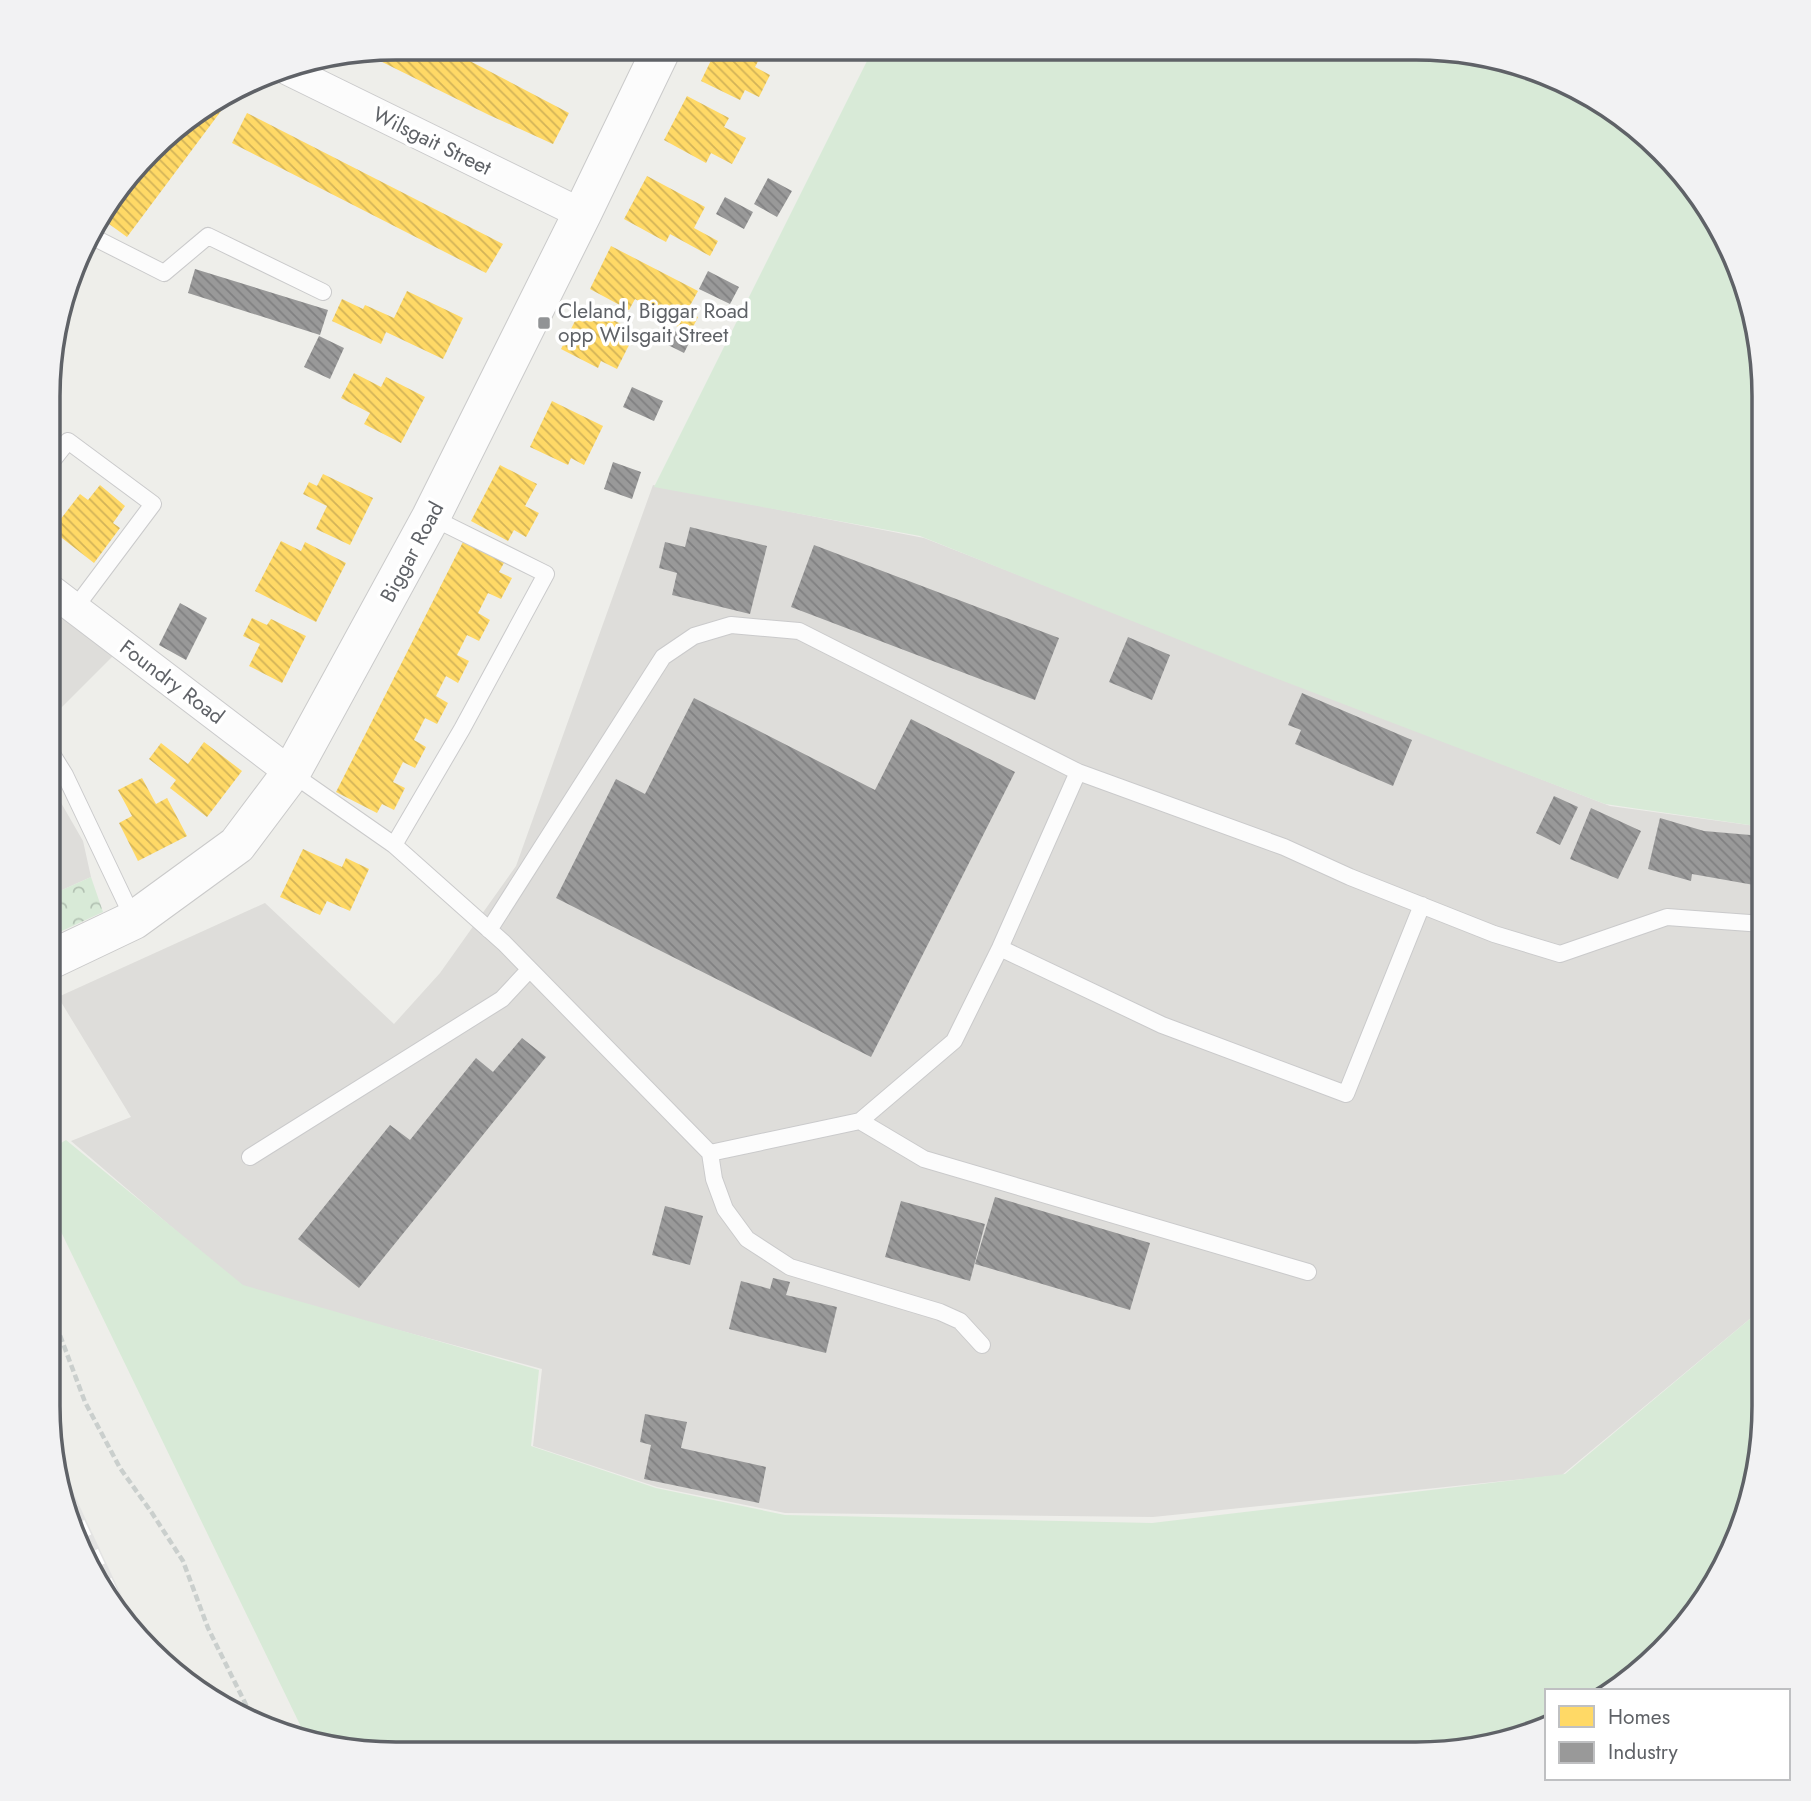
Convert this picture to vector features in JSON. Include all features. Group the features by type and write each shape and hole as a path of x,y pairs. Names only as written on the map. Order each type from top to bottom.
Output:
{"street":[{"name":"Biggar Road","path":"60,955 134,920 237,845 291,773 431,517 656,60"},
{"name":"Wilsgait Street","path":"297,74 582,215"},
{"name":"Foundry Road","path":"64,599 291,773"}],"lane":[{"path":"98,240 164,273 208,236 323,292"},
{"path":"60,451 68,441 153,504 64,599"},
{"path":"394,845 462,729 546,574 431,517"},
{"path":"489,930 663,657 694,636 732,625 799,631 1078,772 1284,848 1494,934 1560,954 1667,917 1752,923"},
{"path":"60,767 134,920"},
{"path":"710,1153 860,1121 954,1041 1000,948 1078,772"},
{"path":"291,773 394,845 489,930 710,1153 714,1179 725,1209 747,1239 790,1267 940,1312 960,1321 982,1345"},
{"path":"1000,948 1162,1025 1346,1094 1422,905"},
{"path":"250,1157 502,999 529,970"},
{"path":"860,1121 924,1159 1308,1272"}],"path":[{"path":"60,1335 85,1402 120,1468 183,1561 208,1628 247,1707"}],"shaded area":[{"path":"653,485 924,538 1610,806 1752,825 1752,1317 1562,1475 1153,1517 785,1513 657,1487 533,1446 542,1369 243,1288 71,1141 131,1117 60,1000 60,996 265,903 394,1024 440,973 516,866"},
{"path":"60,604 119,650 60,709"},
{"path":"60,801 83,841 91,877 60,891"}],"green space":[{"path":"868,60 1437,60 1481,66 1523,77 1564,94 1602,116 1653,158 1695,209 1717,247 1734,288 1749,352 1752,396 1752,825 1605,804 1257,671 920,536 654,487"},
{"path":"91,877 103,912 60,932 60,891"},
{"path":"66,1140 243,1285 539,1370 531,1446 656,1488 785,1515 1152,1523 1565,1474 1752,1317 1751,1427 1745,1471 1734,1513 1717,1554 1695,1592 1653,1643 1620,1672 1595,1689 1545,1689 1545,1716 1481,1735 1415,1742 396,1742 330,1735 302,1728 60,1230 60,1144"}],"building: Homes":[{"path":"378,60 468,60 569,113 553,144"},
{"path":"711,60 759,60 755,67 770,75 759,97 745,90 740,100 701,81"},
{"path":"687,96 729,118 724,127 746,138 732,164 711,153 706,163 664,140"},
{"path":"221,111 127,237 108,223 129,191 174,143 209,116"},
{"path":"247,113 503,244 486,273 232,143"},
{"path":"647,176 705,207 694,228 718,241 710,256 670,234 666,242 624,219"},
{"path":"611,246 698,291 687,311 698,317 690,333 651,313 653,309 635,299 629,310 590,289"},
{"path":"407,291 463,318 443,359 386,332 381,344 332,321 342,299 363,309 365,305 394,318"},
{"path":"583,305 621,324 619,330 633,337 617,369 601,361 598,368 561,349"},
{"path":"354,373 381,387 386,377 425,397 401,443 364,424 370,413 341,398"},
{"path":"552,401 603,426 584,465 571,458 568,465 530,447"},
{"path":"500,465 537,484 525,506 539,513 526,537 514,530 508,541 471,521"},
{"path":"323,474 373,498 350,545 316,529 327,506 303,494 309,482 317,486"},
{"path":"100,485 125,506 113,523 120,528 94,563 60,536 60,520 80,494 88,500"},
{"path":"464,540 505,561 499,572 512,578 501,599 488,593 478,613 490,620 479,641 467,635 457,655 469,661 458,683 446,676 436,696 448,703 437,724 425,718 414,740 426,747 415,768 403,762 393,782 405,788 394,810 382,804 377,813 336,792"},
{"path":"281,541 301,551 305,542 346,563 316,622 255,591"},
{"path":"252,618 267,625 271,619 306,636 282,683 249,666 260,644 243,636"},
{"path":"204,742 242,771 207,817 170,788 176,780 149,759 161,743 188,764"},
{"path":"142,778 156,804 167,798 187,836 138,861 119,823 132,816 118,790"},
{"path":"303,849 342,867 346,858 369,869 350,911 327,901 320,915 280,897"}],"building: Industry":[{"path":"768,178 792,191 777,217 754,204"},
{"path":"725,197 753,212 744,229 716,214"},
{"path":"195,269 328,310 320,335 188,293"},
{"path":"708,271 739,287 730,304 699,289"},
{"path":"664,326 691,339 684,353 658,340"},
{"path":"319,336 344,348 330,379 304,367"},
{"path":"632,387 663,401 654,421 623,407"},
{"path":"613,462 641,472 632,499 604,489"},
{"path":"690,527 767,546 750,614 672,595 677,573 659,568 665,542 685,547"},
{"path":"814,545 1059,638 1035,700 791,607"},
{"path":"180,603 207,618 186,660 159,645"},
{"path":"1128,637 1170,655 1152,700 1109,682"},
{"path":"1302,693 1412,740 1393,786 1295,744 1301,730 1288,725"},
{"path":"694,698 875,790 911,719 1015,772 871,1057 556,898 616,779 645,794"},
{"path":"1554,796 1578,807 1560,845 1536,833"},
{"path":"1591,808 1641,831 1618,879 1570,859"},
{"path":"1660,818 1704,831 1752,835 1752,885 1692,874 1691,881 1648,869"},
{"path":"522,1038 546,1057 359,1288 298,1239 390,1125 410,1140 476,1058 493,1072"},
{"path":"995,1197 1150,1243 1130,1310 975,1264"},
{"path":"901,1201 985,1224 970,1281 885,1257"},
{"path":"665,1206 703,1216 690,1265 652,1255"},
{"path":"773,1278 790,1282 786,1295 837,1307 826,1353 729,1329 741,1281 770,1289"},
{"path":"645,1414 687,1422 681,1448 766,1467 759,1503 644,1479 651,1445 640,1442"}],"railway":[{"path":"75,1505 113,1586"}],"place":[{"name":"Cleland, Biggar Road opp Wilsgait Street","path":"544,323"}]}
